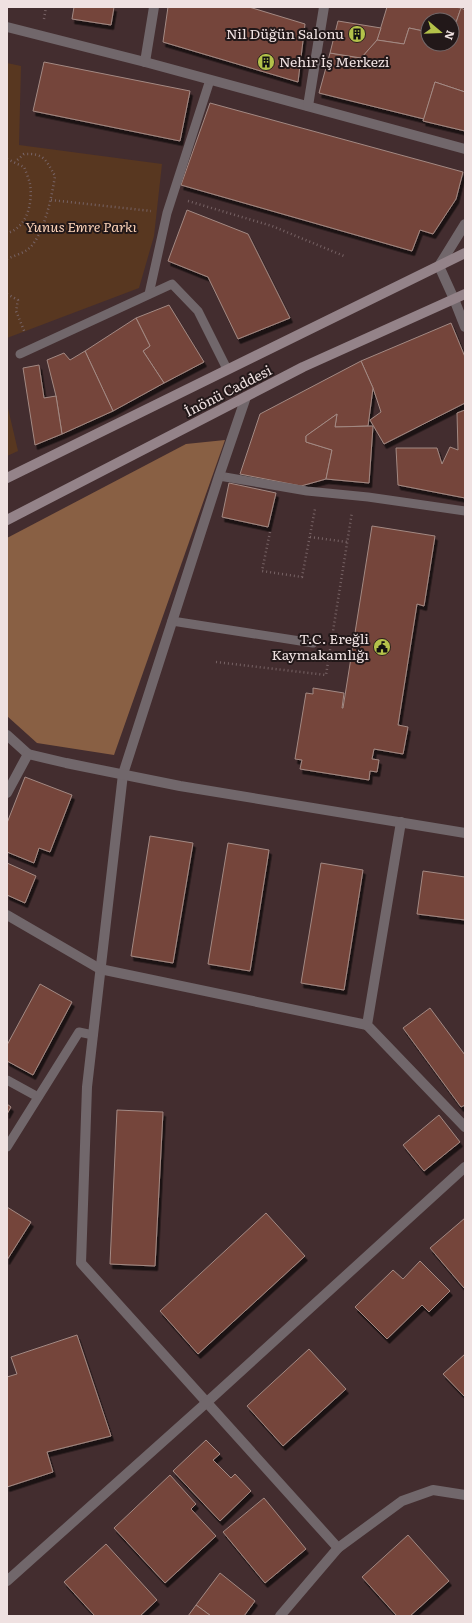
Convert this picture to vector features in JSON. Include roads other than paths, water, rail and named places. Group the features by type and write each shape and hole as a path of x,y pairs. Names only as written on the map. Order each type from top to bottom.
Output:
{"main road":[{"path":"7,478 465,253"},
{"name":"İnönü Caddesi","path":"7,520 303,367 465,294"}],"street":[{"path":"145,62 154,7"},
{"path":"308,106 324,7"},
{"path":"7,27 145,62 465,149"},
{"path":"465,224 438,266 454,299 465,327"},
{"path":"246,397 123,774 87,1087 81,1263 338,1548"},
{"path":"7,736 28,754 180,786 465,833"},
{"path":"7,793 28,754"},
{"path":"367,1025 400,822"},
{"path":"7,915 100,969 367,1025 465,1127"},
{"path":"7,1580 206,1403 465,1167"},
{"path":"280,1616 338,1548 402,1501 433,1490 465,1495"}],"lane":[{"path":"149,294 167,213 210,80"},
{"path":"20,354 172,284 198,311 227,369"},
{"path":"219,476 318,492 465,511"},
{"path":"172,621 313,643"},
{"path":"7,1147 79,1032 93,1035"},
{"path":"7,1080 38,1098"}],"place":[{"name":"Nil Düğün Salonu","path":"357,34"},
{"name":"Nehir İş Merkezi","path":"266,62"},
{"name":"T.C. Ereğli Kaymakamlığı","path":"382,647"}],"park label":[{"name":"Yunus Emre Parkı","path":"81,227"}]}
